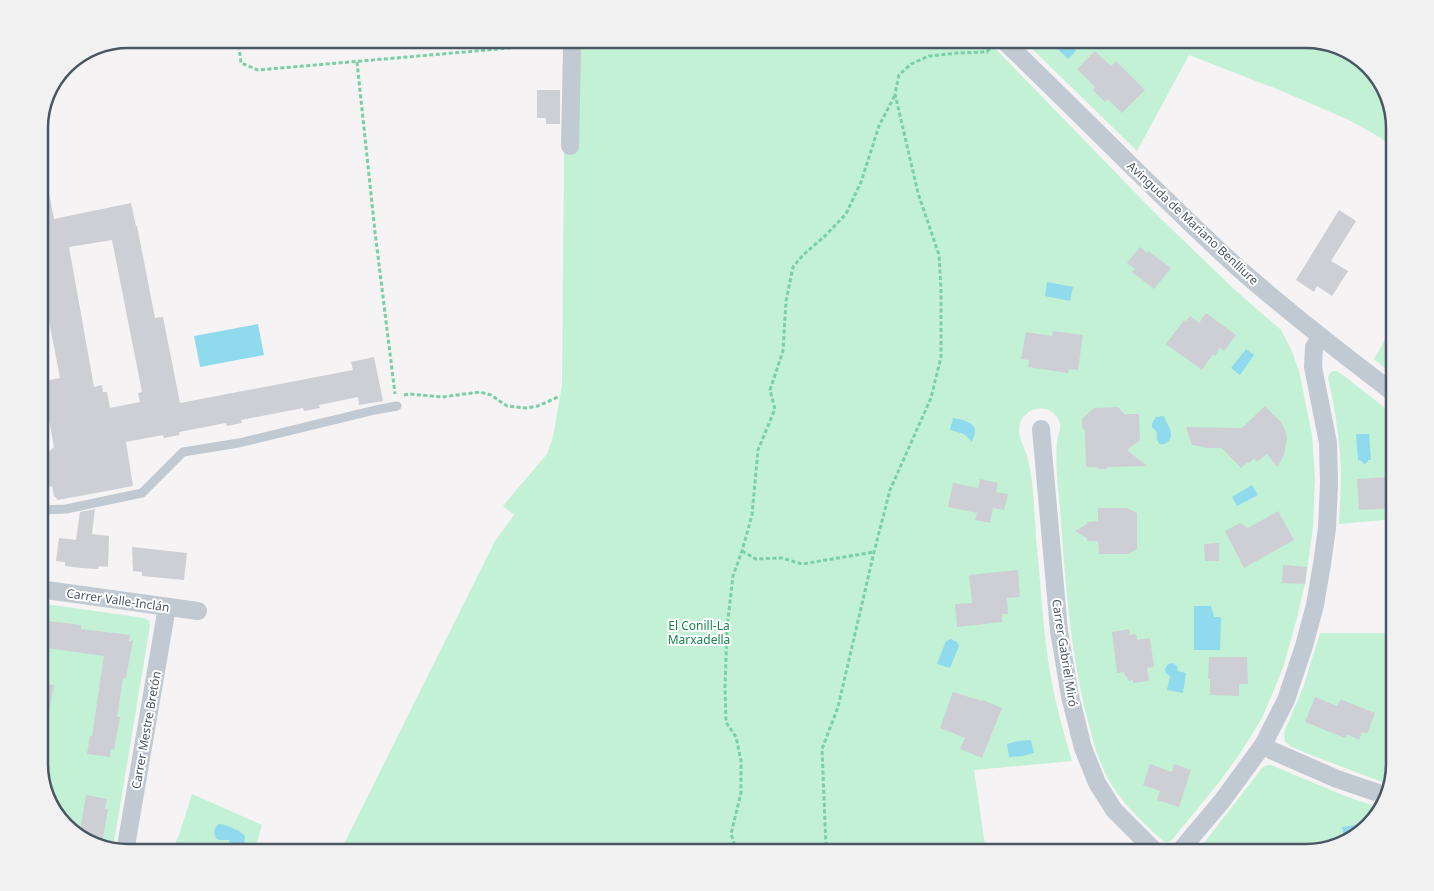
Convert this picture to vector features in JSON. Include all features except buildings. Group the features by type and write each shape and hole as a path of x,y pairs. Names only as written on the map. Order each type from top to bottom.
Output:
{"street":[{"path":"570,146 572,48"},
{"name":"Avinguda de Mariano Benlliure","path":"1004,48 1237,266 1321,337 1386,387"},
{"path":"1186,844 1222,800 1263,745 1286,700 1315,605 1327,528 1329,483 1328,443 1313,367 1314,347 1321,337"},
{"name":"Carrer Gabriel Miró","path":"1041,429 1059,631 1070,696 1083,748 1097,783 1114,810 1148,844"},
{"name":"Carrer Valle-Inclán","path":"48,590 198,611"},
{"name":"Carrer Mestre Bretón","path":"126,844 167,607"},
{"path":"1263,745 1337,779 1380,794"}],"lane":[{"path":"48,510 66,509 142,493 182,452 239,443 397,406"}],"path":[{"path":"240,48 242,63 258,70 501,48"},
{"path":"734,844 731,834 741,793 741,761 736,737 726,722 727,628 733,576 752,515 758,450 776,409 770,390 783,351 786,301 793,267 846,214 861,182 878,126 895,94 899,75 911,64 929,56 987,52 991,48"},
{"path":"357,62 375,232 396,397 410,394 442,397 480,392 491,395 508,406 526,408 538,406 558,397"},
{"path":"826,844 822,749 838,706 890,490 931,398 941,357 939,255 918,193 895,94"},
{"path":"742,551 756,559 782,558 802,564 874,552"}],"green space":[{"name":"El Conill-La Marxadella","path":"564,48 995,48 1154,212 1236,291 1281,330 1292,351 1300,375 1312,435 1315,478 1313,528 1305,584 1283,668 1262,718 1220,781 1172,840 1168,842 1163,841 1128,807 1107,777 1095,748 1081,692 1069,614 1056,452 1060,424 1056,416 1050,411 1036,409 1024,416 1020,423 1019,432 1032,479 1049,666 1056,702 1072,761 974,770 985,844 344,844 495,541 514,515 503,506 547,454 553,437 562,385"},
{"path":"1031,48 1317,48 1328,50 1347,58 1359,67 1373,83 1385,112 1386,143 1381,138 1351,121 1282,91 1189,55 1137,151"},
{"path":"1386,338 1386,369 1374,359"},
{"path":"1337,371 1386,409 1386,520 1339,524 1340,454 1336,416 1328,378 1330,373"},
{"path":"48,604 144,618 149,621 150,626 114,842 106,841 87,833 71,820 58,804 50,785 48,769"},
{"path":"1320,633 1386,633 1386,774 1384,783 1311,755 1290,746 1285,741 1284,732 1303,688"},
{"path":"1271,765 1345,796 1374,806 1355,827 1347,833 1328,841 1307,844 1203,844 1263,767"},
{"path":"192,794 262,825 256,844 175,844"}],"water":[{"path":"1056,48 1073,48 1076,51 1068,59"},
{"path":"1047,282 1073,287 1070,301 1045,296"},
{"path":"258,324 264,355 200,367 194,336"},
{"path":"1246,349 1254,355 1240,375 1231,368"},
{"path":"1164,416 1171,438 1165,444 1160,444 1158,443 1157,432 1152,427 1152,423 1156,417"},
{"path":"953,418 966,421 973,426 975,432 972,442 964,434 950,430"},
{"path":"1356,434 1369,434 1371,460 1364,464 1360,460 1358,461"},
{"path":"1252,485 1258,495 1237,506 1232,497"},
{"path":"1194,606 1211,606 1214,617 1221,617 1220,650 1194,650"},
{"path":"951,639 957,642 959,646 950,668 937,664 946,641"},
{"path":"1173,663 1177,666 1178,671 1186,673 1183,693 1167,690 1170,676 1166,673 1165,669 1168,664"},
{"path":"1031,740 1034,753 1009,757 1007,744"},
{"path":"219,824 226,825 240,832 245,836 244,844 230,844 229,840 219,840 216,838 214,830"},
{"path":"1356,825 1356,826 1343,834 1342,827"}]}
